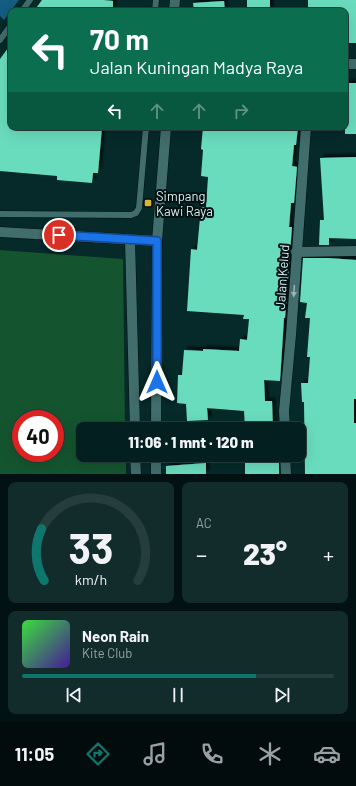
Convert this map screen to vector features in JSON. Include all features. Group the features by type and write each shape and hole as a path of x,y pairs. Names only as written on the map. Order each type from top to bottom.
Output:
{"street":[{"path":"156,422 157,241 166,130"},
{"name":"Jalan Kelud","path":"284,422 306,130"},
{"path":"0,232 157,241"},
{"path":"130,240 135,422"},
{"path":"296,252 356,251"},
{"path":"135,462 136,474"},
{"path":"156,462 156,474"},
{"path":"286,462 286,474"}],"lane":[{"path":"0,40 8,29"},
{"path":"0,214 131,215 136,213 139,208 146,130"}],"green space":[{"path":"0,250 123,259 125,422 76,422 76,462 126,462 126,474 0,474"}],"water":[{"path":"0,0 19,0 13,8 8,8 8,15 4,20 0,16"}],"building":[{"path":"42,0 113,1 113,8 36,8"},
{"path":"247,0 270,0 270,8 247,8"},
{"path":"308,0 356,0 356,43 348,43 348,8 308,8"},
{"path":"224,1 225,8 194,8 193,3"},
{"path":"8,48 8,130 102,130 98,173 93,173 92,183 57,180 57,176 0,171 0,59"},
{"path":"348,83 356,83 356,134 345,134 345,130 348,130"},
{"path":"203,130 298,130 296,145 294,145 292,166 297,167 294,203 291,203 289,227 292,227 280,381 264,380 265,401 272,401 273,422 245,422 244,411 207,408 208,420 187,421 186,404 177,403 178,375 182,375 184,350 203,351 203,349 239,351 240,339 247,340 249,319 243,319 244,315 187,311 191,249 197,250 201,207 206,207 208,177 201,176 203,150 201,149"},
{"path":"356,157 356,239 329,238 329,245 319,245 320,220 324,220 320,158"},
{"path":"303,258 356,260 356,399 354,399 354,423 356,423 356,474 305,474 306,422 304,422 304,402 302,402 301,383 308,383 310,357 307,357 310,318 305,318 307,303 300,302"},
{"path":"245,462 279,462 279,474 245,474"},
{"path":"206,463 206,474 166,474 166,466"}],"place":[{"name":"Simpang Kawi Raya","path":"148,203"}],"route":[{"path":"59,235 157,241 157,382"}]}
